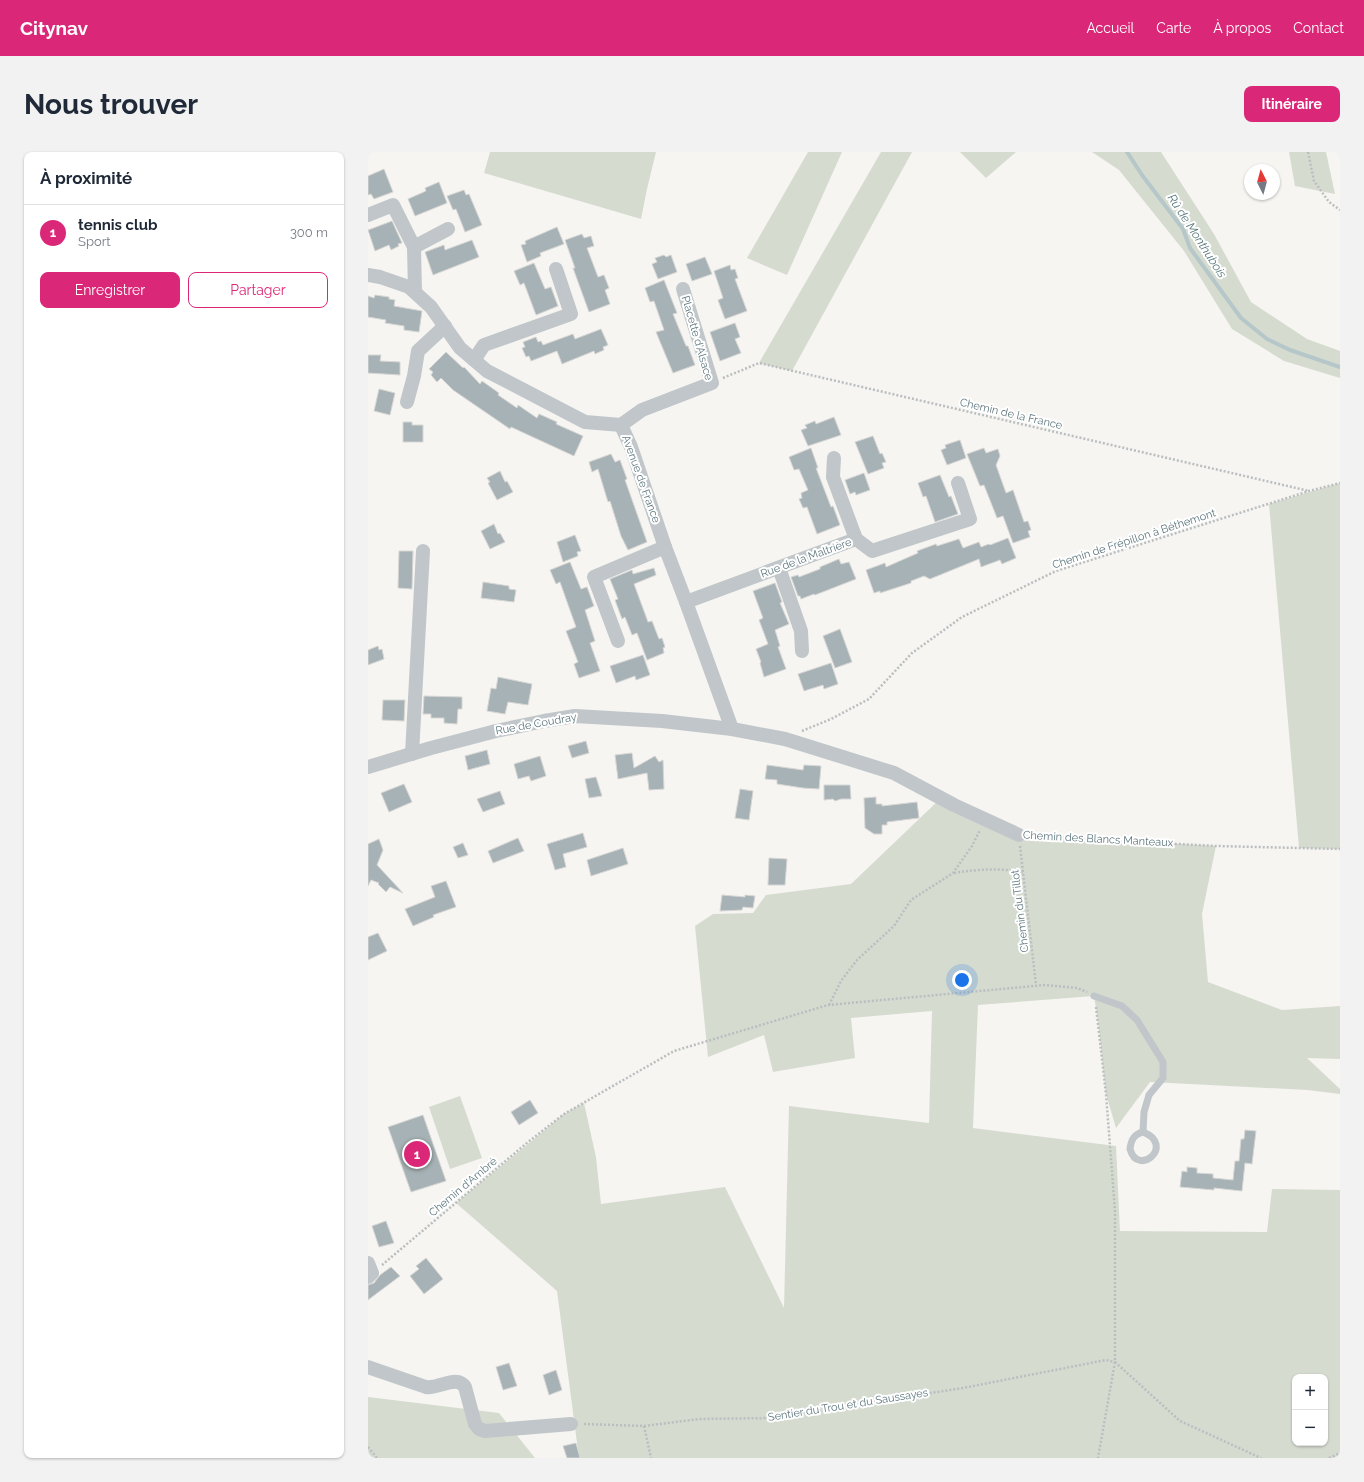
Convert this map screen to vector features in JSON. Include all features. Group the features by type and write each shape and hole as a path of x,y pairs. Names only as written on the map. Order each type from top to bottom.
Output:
{"street":[{"path":"368,215 393,205 414,247 415,292"},
{"path":"414,247 448,229"},
{"path":"474,360 484,345 571,314 556,268"},
{"name":"Avenue de France","path":"368,275 380,277 409,287 431,307 460,348 487,370 585,422 621,425 631,447 665,547 732,729"},
{"name":"Placette d'Alsace","path":"621,425 642,410 712,383 683,289"},
{"path":"407,402 414,376 418,351 445,326"},
{"path":"834,458 833,477 856,540"},
{"name":"Rue de la Maltrière","path":"686,602 856,540 872,551 970,519 958,483"},
{"path":"618,641 594,577 665,547"},
{"path":"412,754 423,551"},
{"path":"779,568 802,631 802,651"},
{"name":"Rue de Coudray","path":"368,767 496,731 575,716 662,721 732,729"},
{"name":"Chemin des Blancs Manteaux","path":"732,729 785,739 894,773 954,805 1019,835"},
{"path":"368,1367 426,1387 435,1387 457,1381 462,1383 465,1387 475,1424 480,1429 485,1431 571,1424"}],"lane":[{"path":"1094,996 1122,1006 1136,1020 1163,1062 1163,1078 1149,1095 1144,1112 1143,1132"}],"path":[{"path":"1308,152 1314,181 1329,202 1340,210"},
{"name":"Chemin de la France","path":"712,383 759,364 1309,491"},
{"name":"Chemin de Frépillon à Béthemont","path":"785,739 831,719 869,699 912,653 962,617 1050,574 1309,491 1340,483"},
{"path":"828,1005 841,982 857,960 894,926 911,900 953,873 972,846 986,820"},
{"name":"Chemin des Blancs Manteaux","path":"1019,835 1209,846 1340,850"},
{"name":"Chemin du Tillot","path":"1019,835 1036,986"},
{"path":"953,873 975,870 1002,869 1023,872"},
{"name":"Chemin d'Ambré","path":"369,1271 564,1114 674,1051 828,1005 1045,985 1077,988 1094,996"},
{"path":"1094,996 1106,1094 1115,1211 1115,1362 1098,1458"},
{"name":"Sentier du Trou et du Saussayes","path":"571,1424 644,1426 699,1419 772,1418 963,1388 1106,1360 1115,1362"},
{"path":"1115,1362 1180,1421 1261,1458"},
{"path":"644,1426 651,1458"},
{"path":"368,1446 377,1458"},
{"path":"1329,1458 1340,1453"}],"shaded area":[{"path":"490,152 656,152 641,219 484,173"},
{"path":"808,152 842,152 787,275 747,258"},
{"path":"881,152 912,152 792,371 759,363"},
{"path":"960,152 1016,152 986,178"},
{"path":"1092,152 1161,152 1214,234 1251,302 1307,339 1340,351 1340,378 1284,361 1232,329 1184,251 1119,170"},
{"path":"1289,152 1326,152 1335,194 1295,186"},
{"path":"1340,483 1340,849 1299,848 1269,504"},
{"path":"941,798 1019,835 1216,846 1202,914 1208,982 1282,1010 1340,1006 1340,1059 1307,1058 1340,1089 1340,1094 1307,1090 1150,1082 1116,1128 1106,1094 1094,996 978,1005 973,1128 1116,1146 1120,1231 1267,1232 1272,1189 1340,1190 1340,1458 579,1458 557,1291 456,1203 564,1114 584,1103 596,1157 601,1204 725,1187 784,1308 789,1106 929,1123 932,1011 851,1018 855,1058 773,1072 764,1035 708,1057 695,926 713,914 753,913 766,895 851,884"},
{"path":"460,1096 482,1158 450,1169 429,1107"},
{"path":"368,1397 499,1413 535,1458 368,1458"}],"building":[{"path":"384,169 393,192 374,199 371,194 368,195 368,176"},
{"path":"439,182 447,203 415,216 408,199 426,191 425,188"},
{"path":"464,190 466,195 469,194 482,225 465,232 456,209 453,210 447,196"},
{"path":"392,221 402,243 398,244 399,246 391,250 389,245 375,251 368,230"},
{"path":"557,227 564,244 540,253 541,256 527,262 521,245 526,244 525,241"},
{"path":"582,234 584,238 591,236 594,246 587,248 598,277 604,275 609,288 605,290 610,304 589,312 573,268 575,268 565,240"},
{"path":"472,240 479,257 433,275 425,252 444,245 445,250"},
{"path":"664,255 666,257 671,255 677,272 658,279 652,264 657,262 655,258"},
{"path":"705,257 712,274 692,281 686,264"},
{"path":"534,263 545,289 551,287 558,306 536,315 524,283 520,285 514,271"},
{"path":"730,265 731,270 735,269 738,278 735,279 747,311 725,319 718,300 723,298 714,271"},
{"path":"664,280 677,313 673,314 695,365 673,373 656,332 664,330 654,301 650,302 645,288"},
{"path":"375,295 389,297 389,299 395,300 394,306 422,311 419,332 404,330 404,326 385,323 386,320 368,317 368,296 374,298"},
{"path":"735,323 740,337 735,339 741,353 720,361 710,332"},
{"path":"601,329 608,345 603,347 604,350 595,354 594,351 562,364 557,351 531,361 529,356 526,357 522,348 525,347 523,342 536,337 538,342 541,341 543,345 573,334 575,339"},
{"path":"446,352 463,368 464,367 480,384 482,381 499,393 498,395 517,408 518,405 537,418 539,414 557,422 556,424 583,436 574,456 511,427 510,429 453,390 441,378 437,382 431,375 433,372 429,369"},
{"path":"368,355 381,355 380,361 400,362 400,375 368,373"},
{"path":"379,389 395,393 390,415 374,411"},
{"path":"834,417 841,435 808,446 801,430 807,428 805,425 815,421 816,424"},
{"path":"403,422 412,422 412,425 423,425 423,442 403,442"},
{"path":"873,436 880,454 882,453 886,462 882,463 884,468 868,474 855,442"},
{"path":"960,440 966,458 947,465 941,450 946,448 945,445"},
{"path":"811,448 818,468 816,468 831,507 833,506 840,525 817,534 807,507 803,508 799,499 802,498 801,493 808,490 799,469 794,470 789,457"},
{"path":"984,448 986,453 998,449 1000,456 996,465 1006,493 1013,490 1024,522 1028,521 1031,530 1028,531 1030,537 1013,543 1003,516 997,518 984,485 980,486 967,454"},
{"path":"611,454 615,462 620,460 627,479 625,480 647,542 628,550 621,536 610,501 608,502 598,469 592,472 589,462"},
{"path":"500,471 505,482 507,481 513,492 497,500 487,478"},
{"path":"864,473 870,490 856,495 855,492 850,494 845,480"},
{"path":"940,475 958,514 935,522 926,496 923,497 918,483"},
{"path":"494,524 498,534 500,533 505,542 490,549 481,531"},
{"path":"575,535 581,551 577,552 578,556 563,562 557,542"},
{"path":"1008,538 1016,558 1002,564 1000,560 981,567 979,559 930,579 924,576 911,581 911,583 880,593 880,591 874,593 866,570 885,563 886,567 918,553 917,551 936,544 937,546 959,539 963,548 979,542 981,547"},
{"path":"399,551 413,551 412,589 398,588"},
{"path":"839,559 841,564 849,562 856,579 815,595 814,594 801,599 800,596 798,596 791,577 798,575 799,577 820,569 820,567"},
{"path":"570,562 581,589 587,587 594,606 585,610 595,641 590,643 600,671 579,678 574,664 578,662 566,631 576,627 560,582 556,584 550,570"},
{"path":"654,568 656,575 634,584 648,622 652,621 659,639 662,638 665,647 663,648 664,653 647,660 637,633 632,635 625,617 622,619 615,600 618,599 610,579 632,570 633,574"},
{"path":"483,582 509,586 509,589 516,590 514,602 481,598"},
{"path":"775,583 782,602 780,603 789,624 775,630 780,646 778,647 786,669 764,677 761,662 756,649 768,644 759,620 763,618 753,591"},
{"path":"840,629 852,662 835,668 823,636"},
{"path":"378,646 379,650 382,649 384,659 368,665 368,650"},
{"path":"643,655 650,675 636,680 635,676 616,683 610,666"},
{"path":"831,663 838,684 824,689 823,685 804,691 798,674"},
{"path":"498,677 532,684 528,705 508,702 505,714 487,711 491,688 496,689"},
{"path":"424,696 462,697 462,709 458,709 457,724 444,723 444,718 431,718 431,714 423,714"},
{"path":"383,700 405,700 404,721 382,720"},
{"path":"586,741 589,753 572,758 568,746"},
{"path":"487,750 490,764 468,770 465,756"},
{"path":"632,753 634,768 655,756 659,762 663,760 664,789 649,790 647,773 618,779 615,755"},
{"path":"540,756 546,776 531,781 529,776 518,779 514,764"},
{"path":"767,765 803,770 804,765 821,766 819,789 777,784 777,780 765,779"},
{"path":"596,777 602,796 589,798 585,779"},
{"path":"404,784 412,802 389,812 381,793"},
{"path":"824,785 850,785 851,799 841,799 835,801 833,799 824,800"},
{"path":"740,789 753,791 749,820 735,818"},
{"path":"500,791 505,804 483,812 477,799"},
{"path":"876,797 876,804 882,804 882,806 917,802 919,818 887,822 887,825 882,825 882,834 874,834 865,828 864,798"},
{"path":"583,833 587,847 563,854 566,867 555,870 547,844"},
{"path":"518,838 524,851 493,863 488,851"},
{"path":"379,839 383,850 377,865 403,893 390,887 386,892 378,884 379,883 371,880 368,886 368,844"},
{"path":"463,843 468,855 458,858 453,847"},
{"path":"623,848 628,864 591,876 587,860"},
{"path":"769,858 787,859 785,885 768,885"},
{"path":"446,881 456,907 433,915 434,917 413,926 405,909 435,897 431,886"},
{"path":"722,895 745,897 745,895 755,896 753,908 743,907 742,910 720,911"},
{"path":"378,933 387,951 368,960 368,937"},
{"path":"530,1100 538,1113 519,1125 511,1112"},
{"path":"423,1115 446,1181 411,1192 388,1127"},
{"path":"1245,1130 1256,1131 1252,1164 1245,1163 1242,1191 1180,1187 1182,1171 1187,1172 1187,1167 1197,1168 1197,1173 1213,1174 1213,1178 1233,1180 1235,1161 1239,1161 1241,1139 1244,1139"},
{"path":"386,1221 394,1243 379,1247 372,1226"},
{"path":"426,1258 443,1279 424,1294 410,1276 419,1269 416,1266"},
{"path":"391,1267 400,1276 368,1300 368,1285 374,1283 380,1275"},
{"path":"509,1363 517,1386 503,1390 496,1367"},
{"path":"556,1370 562,1390 549,1395 543,1375"},
{"path":"576,1443 580,1458 567,1458 563,1446"}],"waterway":[{"name":"Rû de Monthubois","path":"1127,152 1142,175 1183,229 1190,248 1241,318 1267,339 1290,350 1340,367"}],"place":[{"name":"tennis club","path":"417,1154"}]}
